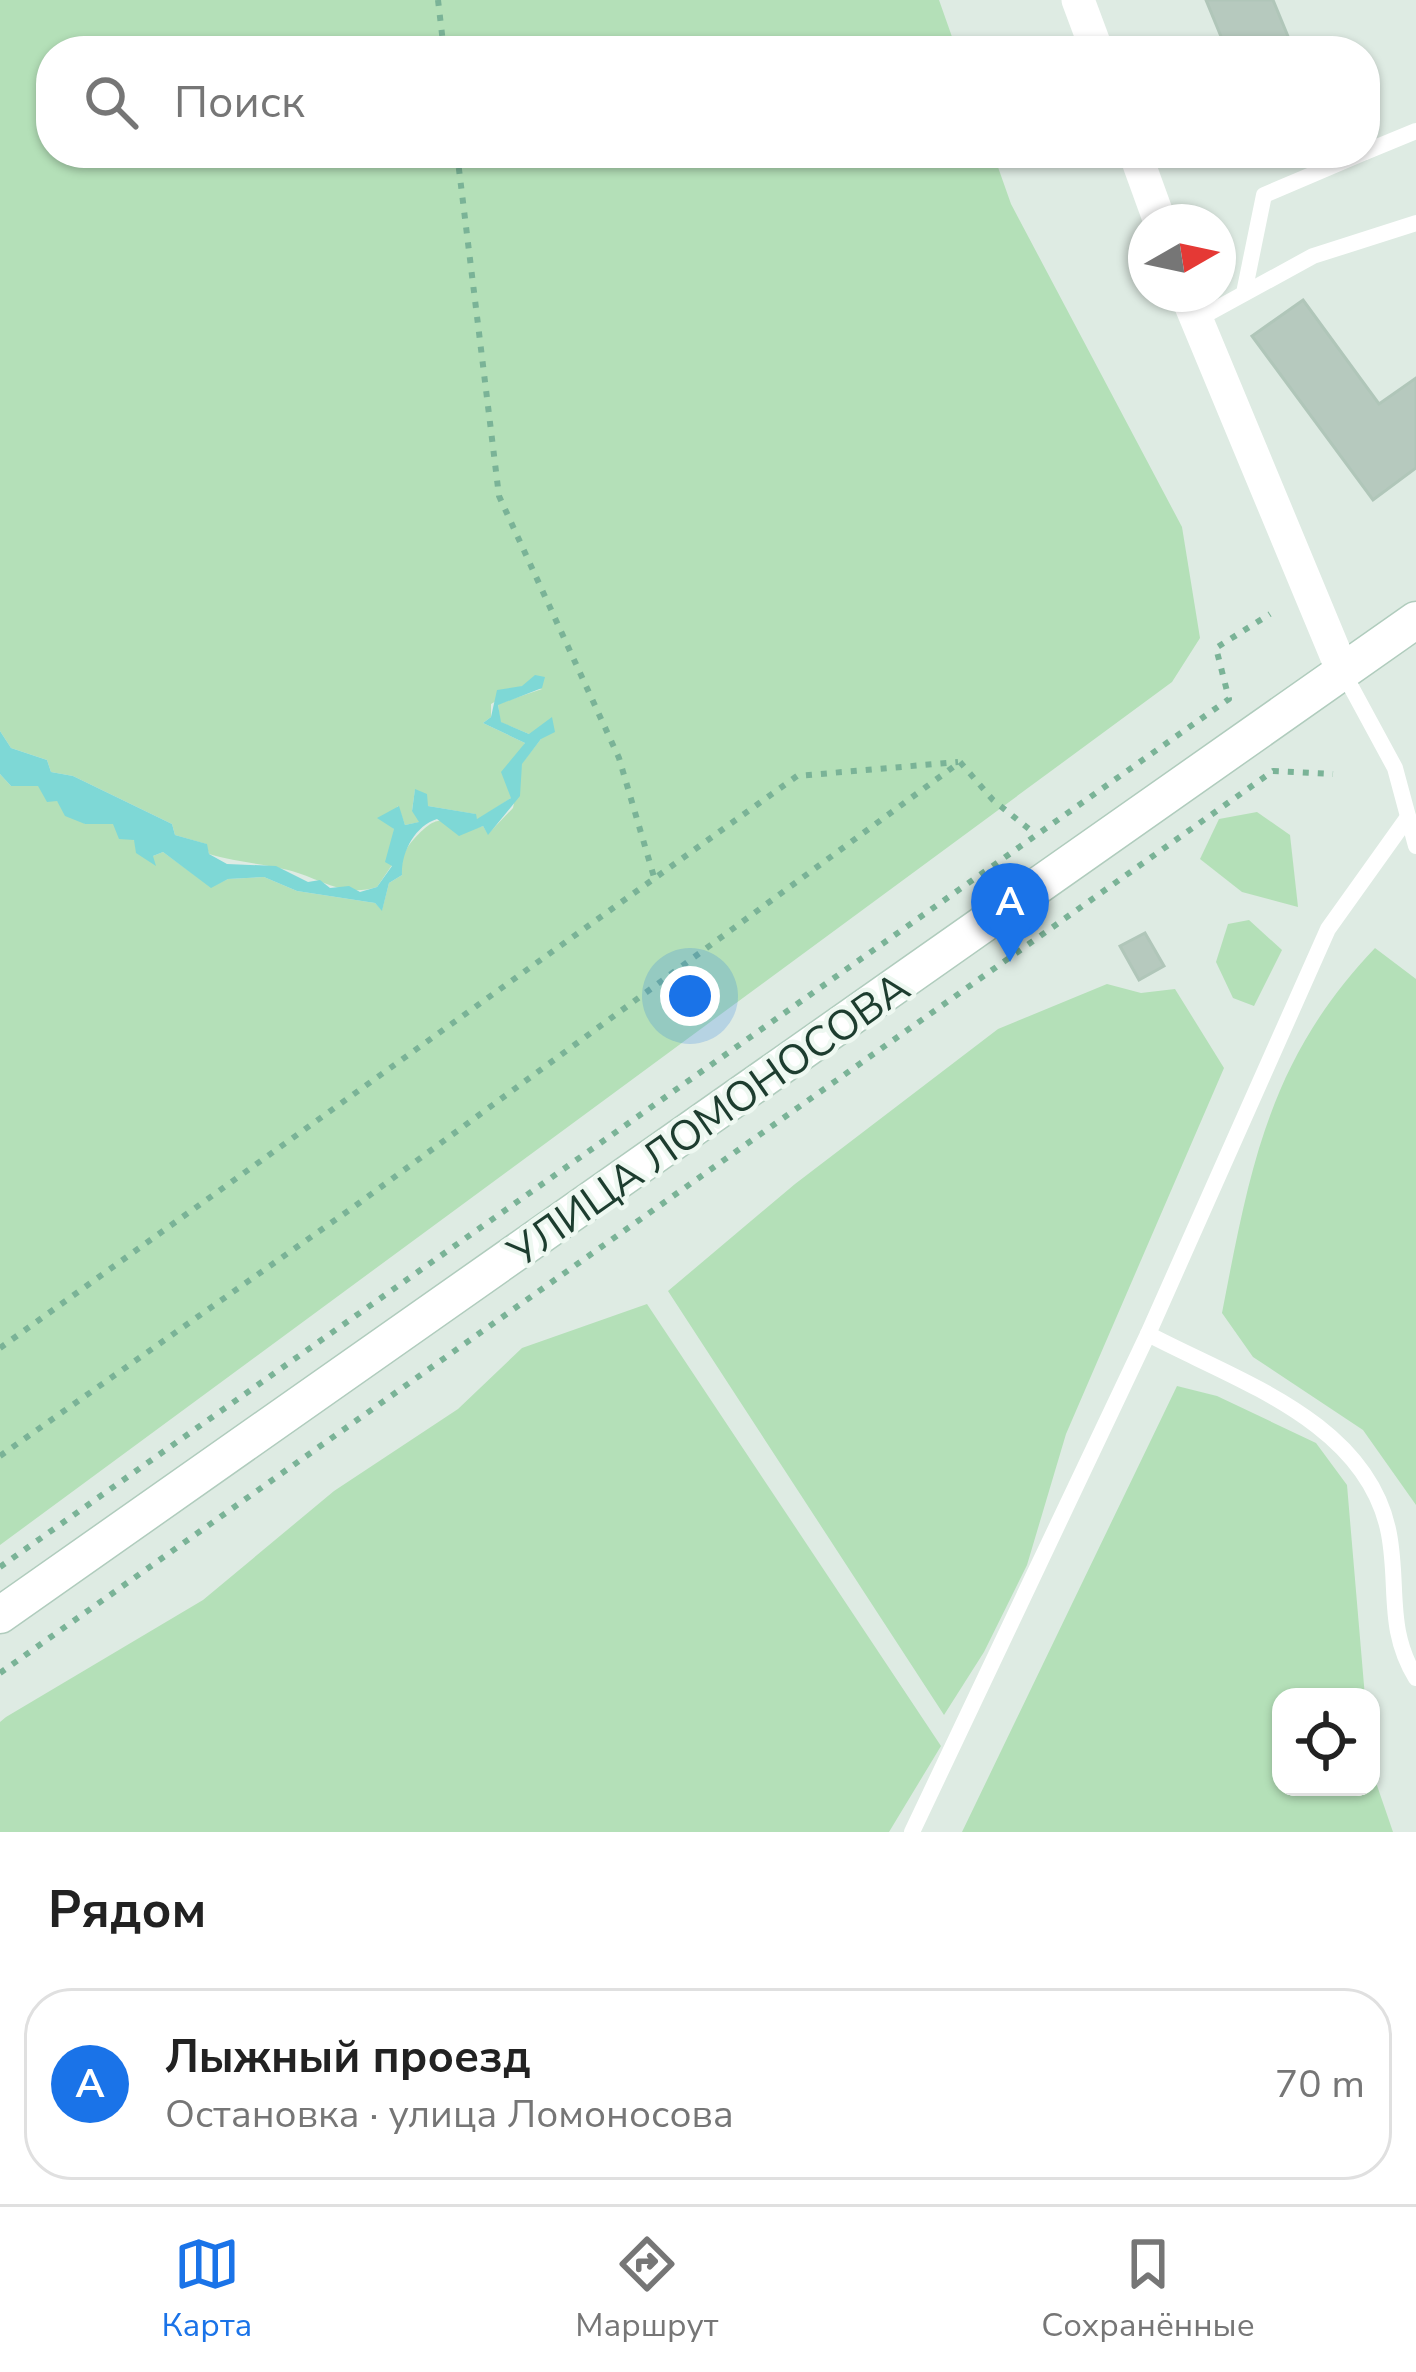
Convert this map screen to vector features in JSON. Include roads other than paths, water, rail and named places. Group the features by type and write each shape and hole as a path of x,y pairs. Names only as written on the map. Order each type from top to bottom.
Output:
{"street":[{"path":"1078,0 1091,36"},
{"path":"1140,168 1153,204"},
{"path":"1193,312 1343,672"},
{"name":"УЛИЦА ЛОМОНОСОВА","path":"0,1615 1416,620"}],"lane":[{"path":"1380,146 1416,131"},
{"path":"1244,293 1264,195 1328,168"},
{"path":"1236,295 1313,256 1416,223"},
{"path":"1343,672 1395,768 1416,846"},
{"path":"1395,768 1416,772"},
{"path":"912,1832 1148,1334 1328,929 1408,817"},
{"path":"1148,1334 1316,1421 1369,1479 1389,1533 1398,1648 1416,1678"}],"water":[{"path":"535,675 545,677 542,688 498,705 501,722 529,734 552,717 555,732 541,739 522,764 520,796 488,835 483,826 459,836 437,819 422,827 407,849 402,875 389,883 382,911 375,903 297,891 264,877 228,879 211,888 163,852 153,856 156,866 136,853 134,840 119,839 113,824 85,824 65,816 57,801 47,802 38,786 11,786 0,774 0,731 11,748 47,760 51,772 73,776 172,824 175,835 207,844 209,854 227,864 276,866 308,882 320,880 330,888 349,886 360,892 377,887 392,866 385,862 394,829 377,818 399,806 405,825 419,822 412,811 415,789 427,794 428,806 476,814 477,819 511,798 501,772 525,743 483,723 491,717 497,690 522,686"}],"place":[{"name":"Лыжный проезд","path":"1010,962"}]}
